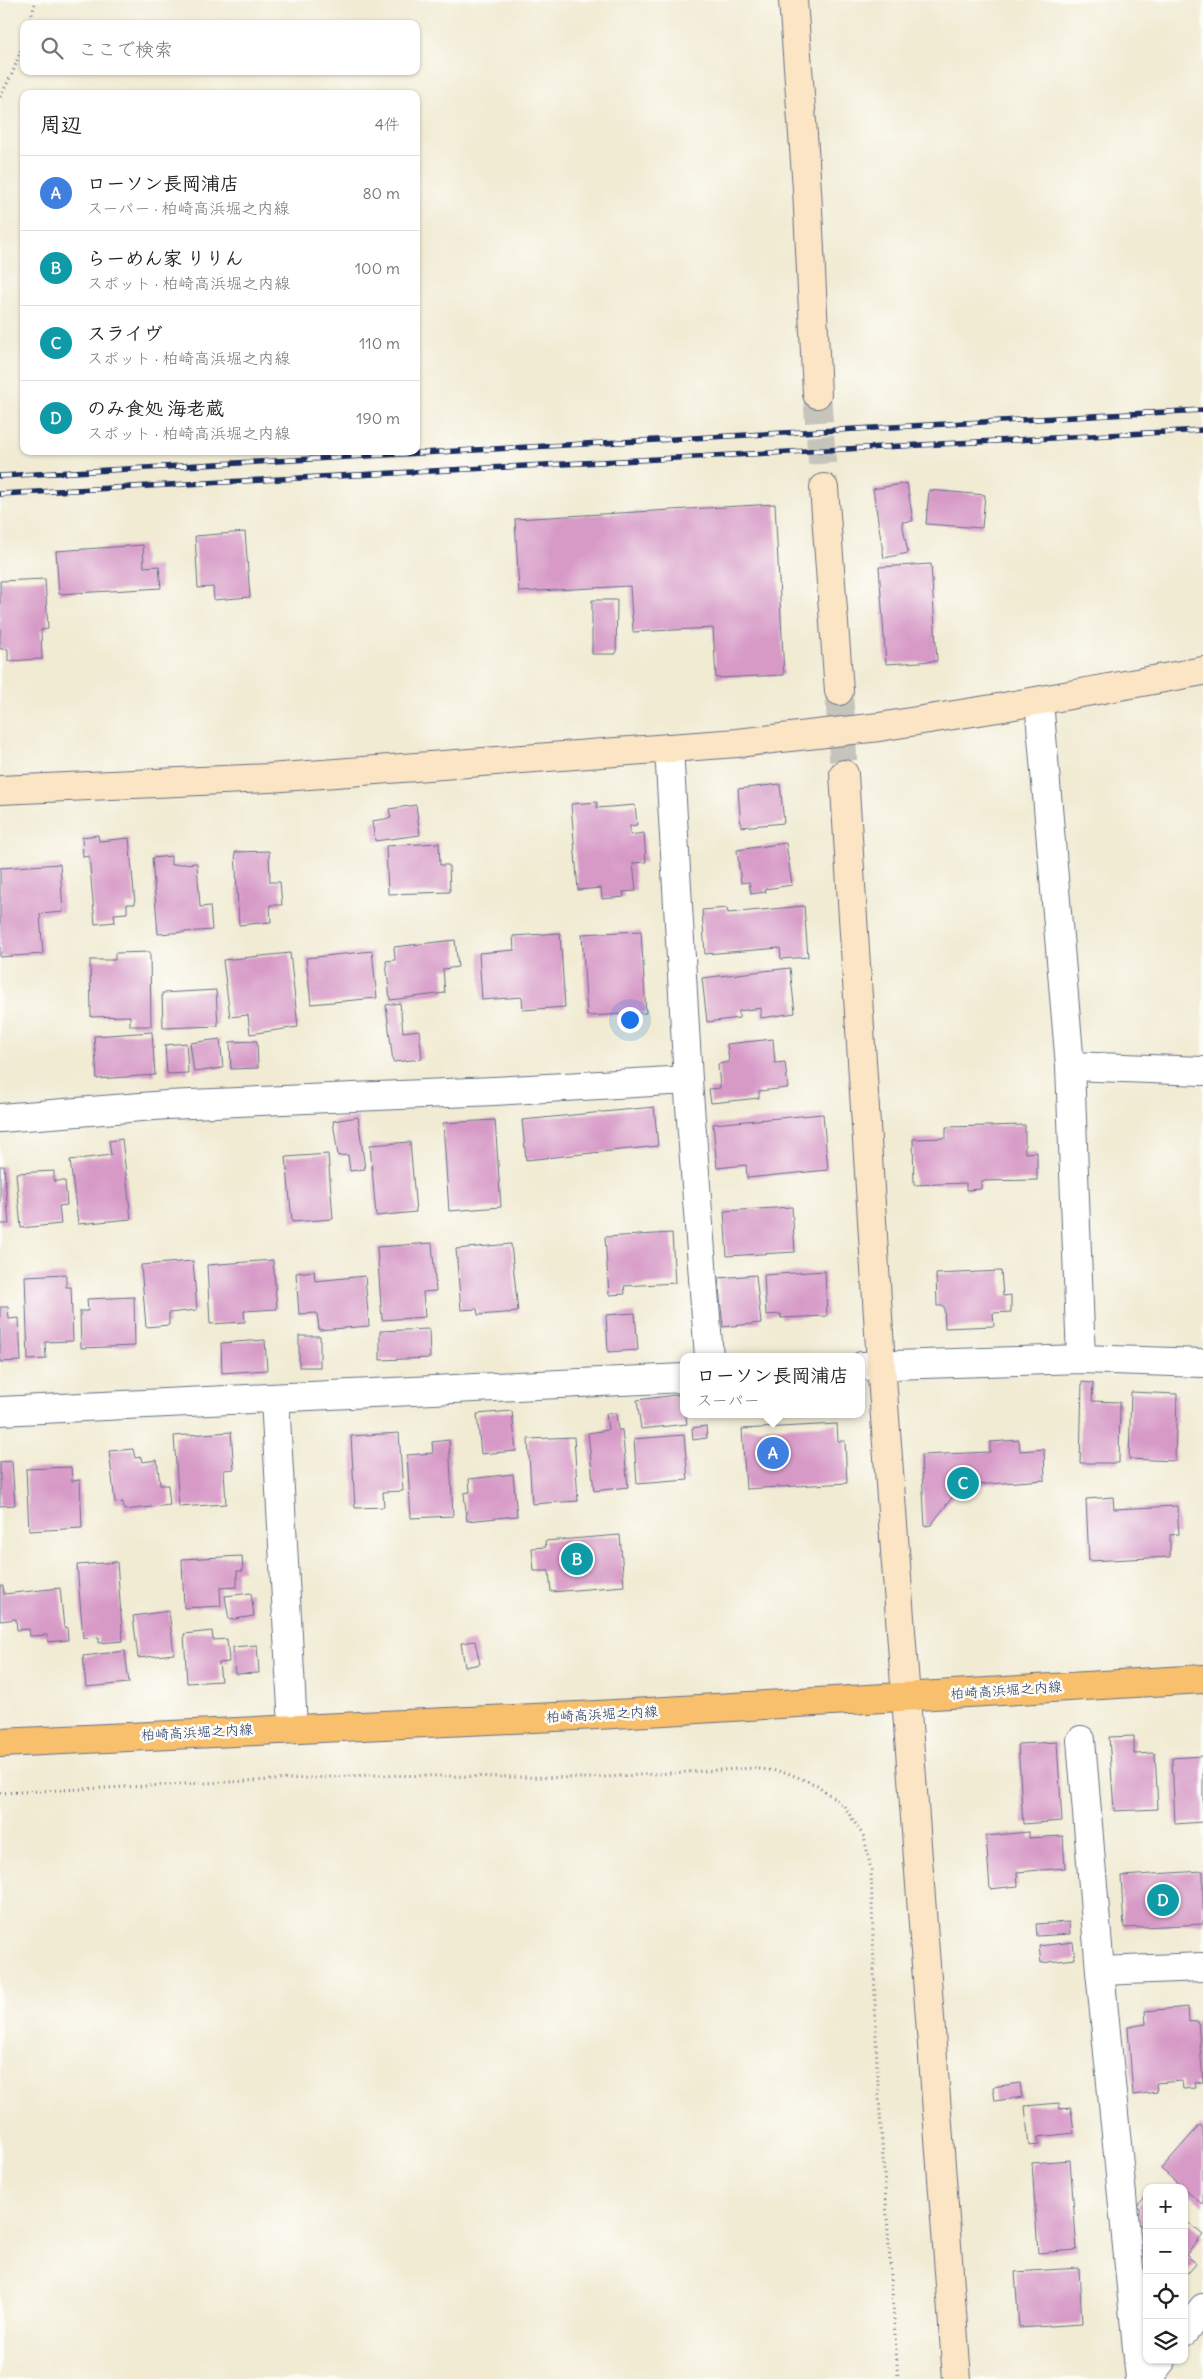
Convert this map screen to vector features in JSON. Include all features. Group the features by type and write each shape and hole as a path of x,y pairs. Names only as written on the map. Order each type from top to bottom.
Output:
{"main road":[{"name":"柏崎高浜堀之内線","path":"0,1743 293,1727 598,1715 1203,1679"}],"street":[{"path":"793,0 817,394"},
{"path":"824,488 839,690"},
{"path":"0,790 269,778 669,748 879,727 1039,701 1203,671"},
{"path":"1039,701 1070,1066 1081,1359"},
{"path":"669,748 688,1080 709,1353"},
{"path":"844,774 871,1365 905,1697 957,2379"},
{"path":"1070,1066 1203,1071"},
{"path":"0,1118 167,1105 494,1091 688,1080"},
{"path":"871,1365 1081,1359 1203,1363"},
{"path":"0,1411 680,1378"},
{"path":"275,1399 293,1727"},
{"path":"1081,1740 1100,1971 1140,2379"},
{"path":"1100,1971 1203,1967"},
{"path":"1188,2327 1203,2308"},
{"path":"1147,2379 1159,2364"}],"path":[{"path":"30,20 36,0"},
{"path":"0,97 14,72 20,53"},
{"path":"0,1793 372,1775 589,1778 753,1768 785,1772 817,1785 844,1806 864,1837 871,1870 877,2069 898,2379"}],"building":[{"path":"907,483 913,521 902,522 908,553 884,558 873,489"},
{"path":"929,490 985,495 982,528 926,524"},
{"path":"775,504 784,675 716,678 713,628 633,632 630,586 519,592 515,519"},
{"path":"245,532 250,597 214,600 213,587 198,588 195,536"},
{"path":"143,545 144,567 159,566 161,588 59,594 56,551"},
{"path":"931,564 937,661 886,664 879,567"},
{"path":"45,579 48,629 41,630 42,659 8,661 8,649 0,649 0,581"},
{"path":"592,600 617,600 616,654 592,654"},
{"path":"780,784 784,823 741,827 738,789"},
{"path":"597,802 597,808 635,805 637,825 630,826 630,835 644,833 646,862 633,863 636,891 623,892 624,897 602,899 601,888 578,890 571,804"},
{"path":"416,805 420,835 375,841 372,821 391,818 389,809"},
{"path":"98,835 99,841 129,838 135,904 127,904 127,913 114,914 115,922 95,924 89,856 83,857 82,837"},
{"path":"439,843 440,865 449,865 450,892 388,894 386,846"},
{"path":"786,843 792,885 765,889 766,892 751,894 749,882 741,883 737,850"},
{"path":"269,851 270,882 280,882 282,905 270,905 271,922 239,925 235,852"},
{"path":"171,856 171,865 197,863 200,907 210,906 212,930 158,934 152,858"},
{"path":"60,864 63,912 40,914 43,954 0,957 0,868"},
{"path":"804,906 808,957 781,959 780,948 705,954 702,910 727,908 728,913"},
{"path":"641,931 646,1013 587,1016 582,934"},
{"path":"560,933 565,1007 523,1010 522,997 482,1000 479,953 514,950 513,936"},
{"path":"455,940 458,967 443,969 445,993 390,1000 386,961 395,960 394,947"},
{"path":"372,951 377,998 311,1004 306,958"},
{"path":"150,952 151,1026 130,1026 130,1016 91,1017 90,960 115,960 115,953"},
{"path":"290,953 298,1027 250,1034 248,1015 230,1017 223,960"},
{"path":"790,968 795,1013 761,1018 761,1008 739,1011 739,1018 707,1022 702,978"},
{"path":"216,990 218,1026 163,1028 162,993"},
{"path":"400,1003 403,1032 419,1030 422,1059 393,1062 386,1005"},
{"path":"152,1032 155,1075 97,1079 94,1036"},
{"path":"220,1039 223,1068 194,1072 190,1043"},
{"path":"773,1039 775,1063 785,1062 788,1088 759,1091 759,1098 711,1103 709,1089 720,1088 718,1064 729,1062 727,1044"},
{"path":"257,1041 258,1068 231,1069 230,1042"},
{"path":"186,1043 188,1073 167,1074 165,1045"},
{"path":"654,1107 658,1146 526,1160 522,1120"},
{"path":"823,1114 828,1170 747,1178 746,1165 717,1168 713,1124"},
{"path":"358,1117 365,1169 350,1171 348,1155 338,1156 333,1121"},
{"path":"495,1120 501,1207 449,1211 443,1123"},
{"path":"1025,1125 1025,1153 1037,1152 1037,1180 981,1181 981,1189 966,1190 966,1183 914,1185 913,1139 946,1138 946,1127"},
{"path":"122,1139 131,1219 78,1224 70,1160 111,1155 109,1141"},
{"path":"410,1142 416,1212 376,1216 370,1145"},
{"path":"328,1154 333,1219 292,1222 286,1157"},
{"path":"0,1166 4,1166 9,1224 0,1224"},
{"path":"54,1171 54,1181 65,1181 67,1205 59,1206 61,1224 21,1228 16,1173"},
{"path":"792,1207 795,1252 727,1256 724,1211"},
{"path":"672,1233 675,1283 624,1286 625,1294 609,1295 605,1237"},
{"path":"432,1243 436,1291 423,1292 425,1317 382,1320 377,1247"},
{"path":"511,1244 518,1312 478,1315 477,1309 461,1310 456,1249"},
{"path":"273,1260 277,1309 244,1311 245,1322 210,1324 207,1265"},
{"path":"193,1261 197,1310 169,1313 169,1325 146,1327 141,1265"},
{"path":"314,1271 315,1281 365,1276 369,1326 319,1330 317,1313 299,1314 296,1273"},
{"path":"825,1271 827,1316 781,1318 781,1314 766,1315 764,1275"},
{"path":"1001,1271 1003,1296 1011,1295 1011,1312 993,1313 994,1326 945,1328 944,1306 937,1306 936,1274"},
{"path":"66,1274 66,1287 71,1287 73,1341 45,1342 46,1359 28,1360 25,1276"},
{"path":"756,1275 761,1323 723,1327 718,1278"},
{"path":"134,1297 135,1346 81,1348 80,1311 88,1311 87,1299"},
{"path":"0,1307 8,1307 9,1319 19,1318 21,1361 0,1362"},
{"path":"635,1313 638,1350 608,1352 606,1315"},
{"path":"429,1329 430,1358 380,1360 380,1331"},
{"path":"299,1336 320,1336 320,1367 299,1367"},
{"path":"265,1340 267,1370 222,1373 221,1343"},
{"path":"1082,1382 1093,1383 1092,1401 1120,1402 1119,1463 1080,1463"},
{"path":"1131,1392 1177,1394 1175,1461 1129,1459"},
{"path":"680,1394 680,1418 686,1418 687,1424 641,1429 637,1400"},
{"path":"512,1411 516,1451 481,1454 477,1414"},
{"path":"616,1413 618,1430 622,1430 628,1487 594,1491 588,1433 608,1430 606,1414"},
{"path":"837,1424 838,1441 845,1441 847,1483 746,1489 742,1429"},
{"path":"706,1426 707,1438 693,1440 692,1428"},
{"path":"231,1432 234,1469 224,1470 226,1504 179,1507 174,1436"},
{"path":"399,1433 403,1491 383,1492 384,1507 355,1508 351,1436"},
{"path":"684,1435 688,1480 637,1484 634,1439"},
{"path":"574,1437 578,1501 532,1504 528,1439"},
{"path":"449,1440 453,1516 411,1518 407,1455 433,1453 432,1442"},
{"path":"1019,1440 1020,1451 1044,1449 1045,1480 961,1486 931,1525 925,1526 921,1455 990,1452 990,1442"},
{"path":"133,1449 135,1458 141,1457 142,1462 157,1460 160,1485 168,1485 170,1505 124,1510 123,1502 115,1503 109,1451"},
{"path":"12,1461 15,1505 0,1506 0,1462"},
{"path":"71,1467 72,1481 80,1480 82,1528 29,1531 26,1469"},
{"path":"513,1474 517,1516 467,1521 464,1493 470,1492 469,1479"},
{"path":"1113,1497 1114,1509 1177,1506 1179,1534 1170,1535 1170,1557 1089,1561 1086,1499"},
{"path":"620,1535 624,1586 551,1592 549,1571 534,1571 532,1548 546,1547 545,1541"},
{"path":"242,1556 243,1571 237,1571 237,1587 220,1588 221,1606 184,1608 182,1559"},
{"path":"117,1562 123,1641 99,1643 99,1637 83,1638 77,1565"},
{"path":"0,1586 3,1586 4,1594 60,1588 64,1628 67,1627 68,1640 48,1642 47,1635 30,1636 29,1629 17,1630 16,1619 0,1621"},
{"path":"251,1593 254,1616 229,1620 225,1596"},
{"path":"169,1611 174,1654 138,1658 133,1616"},
{"path":"212,1631 213,1640 227,1639 229,1662 219,1663 221,1681 187,1683 184,1634"},
{"path":"475,1641 480,1664 465,1667 461,1643"},
{"path":"257,1645 259,1673 235,1674 233,1647"},
{"path":"125,1651 129,1683 86,1687 83,1656"},
{"path":"1134,1736 1134,1754 1155,1753 1158,1809 1114,1811 1109,1737"},
{"path":"1057,1742 1062,1821 1023,1824 1018,1744"},
{"path":"1203,1756 1203,1822 1175,1824 1172,1758"},
{"path":"1029,1832 1029,1838 1063,1836 1065,1868 1017,1872 1018,1886 990,1889 986,1836"},
{"path":"1203,1871 1203,1924 1124,1928 1121,1876"},
{"path":"1069,1922 1070,1934 1037,1936 1036,1924"},
{"path":"1073,1942 1075,1959 1041,1963 1039,1946"},
{"path":"1188,2007 1189,2022 1198,2021 1203,2082 1195,2083 1196,2088 1183,2089 1182,2081 1156,2083 1157,2092 1133,2095 1128,2027 1146,2024 1145,2011"},
{"path":"1020,2083 1022,2097 995,2101 993,2087"},
{"path":"1059,2103 1060,2109 1071,2108 1074,2133 1038,2137 1039,2145 1029,2146 1025,2106"},
{"path":"1200,2125 1203,2128 1203,2205 1188,2192 1188,2184 1178,2184 1161,2169"},
{"path":"1070,2160 1077,2250 1038,2253 1032,2163"},
{"path":"1143,2199 1143,2227 1134,2219 1141,2210 1137,2206"},
{"path":"1188,2222 1203,2235 1188,2253"},
{"path":"1143,2243 1143,2257 1136,2251"},
{"path":"1188,2257 1196,2263 1188,2272"},
{"path":"1079,2268 1082,2324 1019,2328 1015,2272"}],"tunnel":[{"path":"817,394 824,488"},
{"path":"839,691 844,774"}],"railway":[{"path":"420,453 1203,410"},
{"path":"0,494 1203,430"},
{"path":"0,476 383,455"}],"place":[{"name":"ローソン長岡浦店","path":"773,1453"},
{"name":"スライヴ","path":"963,1483"},
{"name":"らーめん家 りりん","path":"577,1559"},
{"name":"のみ食処 海老蔵","path":"1163,1900"}]}
